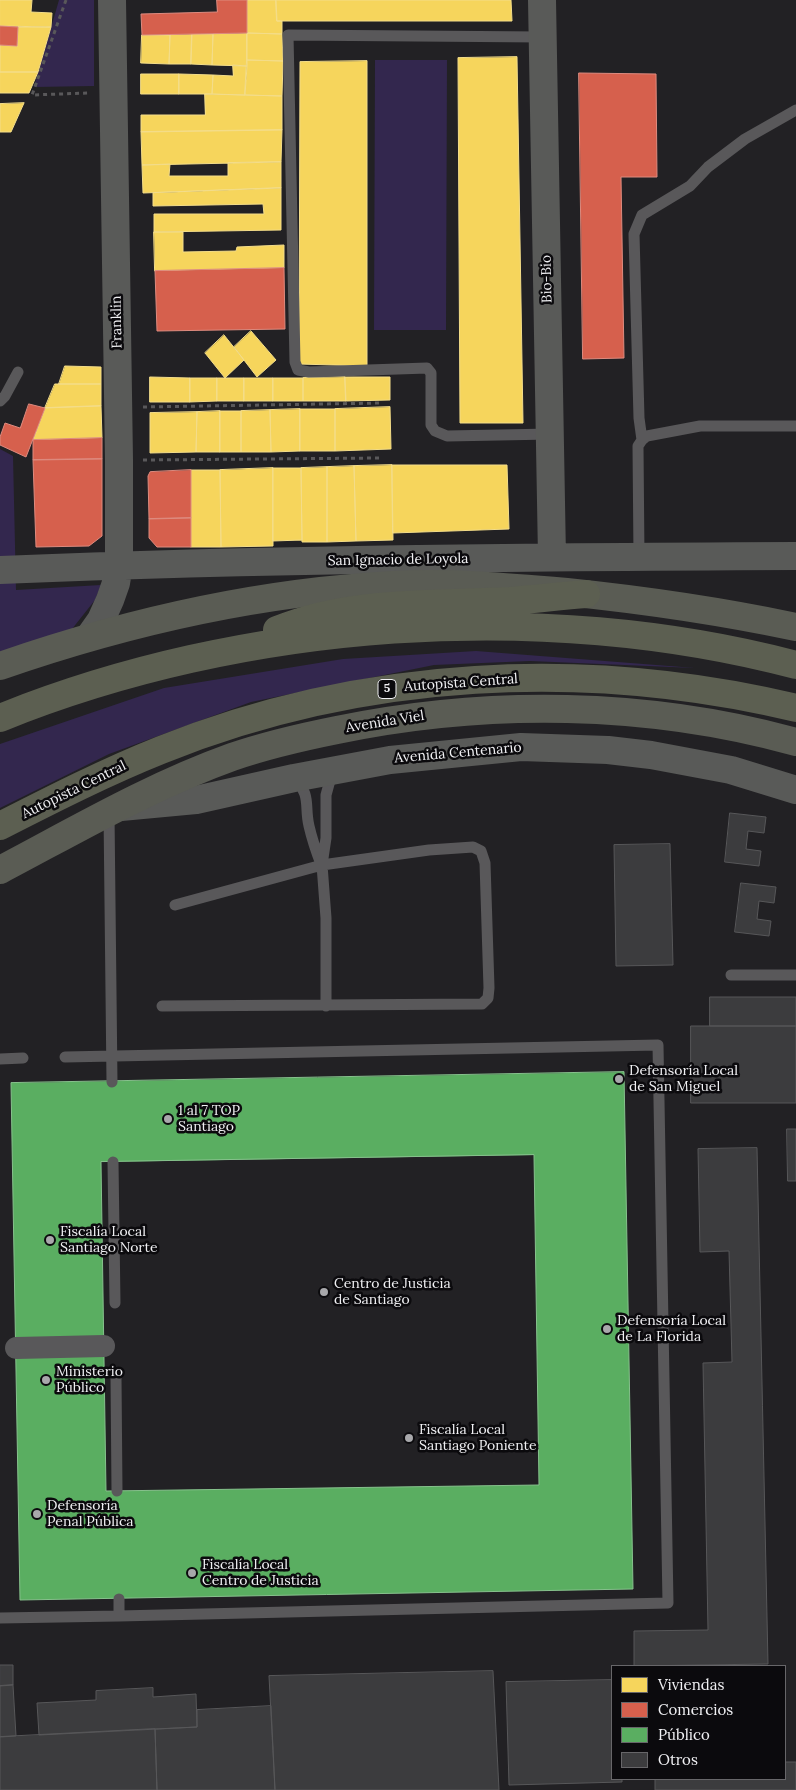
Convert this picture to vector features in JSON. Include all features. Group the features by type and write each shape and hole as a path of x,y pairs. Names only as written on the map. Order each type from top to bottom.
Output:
{"highway":[{"path":"232,651 280,629 305,621 362,609 449,602 510,601 586,594"},
{"path":"0,718 72,692 125,676 232,651 366,632 500,627 567,630 673,641 730,651 796,666"},
{"name":"Autopista Central","path":"0,826 106,773 206,733 296,707 396,688 507,678 569,678 624,681 678,687 796,708"}],"main road":[{"path":"0,666 89,637 180,614 235,603 341,589 394,585 447,584 517,587 586,594 692,607 796,627"},
{"name":"Avenida Viel","path":"0,870 115,810 195,772 271,745 356,726 449,713 501,709 554,709 605,711 695,721 796,742"}],"street":[{"name":"Franklin","path":"89,637 101,620 110,600 119,565 112,0"},
{"name":"Bio-Bio","path":"542,0 552,557"},
{"name":"San Ignacio de Loyola","path":"0,570 119,565 552,557 796,556"},
{"name":"Avenida Centenario","path":"115,810 196,800 294,778 390,760 521,747 564,747 625,752 694,762 731,770 795,789"},
{"path":"16,1348 104,1346"}],"lane":[{"path":"543,37 288,35 295,362 298,370 309,372 427,368 431,373 431,425 435,431 446,436 551,434"},
{"path":"642,440 639,418 634,234 642,215 690,186 708,167 745,139 796,110"},
{"path":"0,401 5,396 18,372"},
{"path":"639,557 638,446 642,440 647,436 700,426 796,426"},
{"path":"326,1006 326,912 322,865 326,838 326,795 332,771"},
{"path":"294,778 302,787 306,798 308,823 322,865"},
{"path":"112,1082 115,810"},
{"path":"162,1006 482,1004 488,998 485,863 481,851 473,847 429,850 322,865 175,905"},
{"path":"731,975 796,975"},
{"path":"0,1618 668,1603 658,1045 65,1057"},
{"path":"0,1059 23,1058"},
{"path":"113,1162 115,1303"},
{"path":"116,1377 117,1492"},
{"path":"119,1599 119,1616"}],"path":[{"path":"66,0 32,95 113,92"},
{"path":"118,407 382,403"},
{"path":"119,460 380,458"}],"shaded area":[{"path":"59,0 94,0 94,86 34,87"},
{"path":"375,60 447,60 446,330 374,330"},
{"path":"0,449 13,456 16,590 101,585 95,600 72,629 0,659"},
{"path":"476,651 695,668 530,661 434,665 251,702 109,754 0,808 0,744 164,688 343,659"}],"building: Viviendas":[{"path":"0,0 32,0 31,12 52,13 51,27 0,26"},
{"path":"247,0 276,0 277,21 282,21 282,34 247,33"},
{"path":"276,0 511,0 512,21 277,21"},
{"path":"18,27 51,27 38,72 0,72 0,45 17,46"},
{"path":"247,33 282,34 283,61 247,60"},
{"path":"247,33 247,66 212,65 213,34"},
{"path":"192,34 213,34 212,65 191,64"},
{"path":"192,34 191,64 169,64 170,35"},
{"path":"142,35 170,35 169,64 141,63"},
{"path":"517,57 523,423 460,423 458,58"},
{"path":"247,60 283,61 282,96 245,95"},
{"path":"367,61 367,366 299,364 300,62"},
{"path":"233,65 247,66 245,95 212,94 213,75 233,76"},
{"path":"0,72 38,72 29,93 0,93"},
{"path":"141,74 179,74 179,94 141,94"},
{"path":"179,74 213,75 212,94 179,94"},
{"path":"205,94 282,96 282,130 141,132 141,115 205,115"},
{"path":"24,103 11,132 0,132 0,104"},
{"path":"282,130 281,162 142,165 141,132"},
{"path":"281,162 281,188 143,193 142,165 170,164 169,176 228,176 228,163"},
{"path":"281,188 281,230 154,232 154,214 264,214 263,204 153,206 153,193"},
{"path":"154,232 183,232 183,252 236,251 237,247 284,245 284,268 155,271"},
{"path":"251,331 276,360 257,377 234,347"},
{"path":"224,335 244,360 225,378 205,353"},
{"path":"65,366 101,367 101,384 59,384"},
{"path":"150,377 190,378 190,402 150,402"},
{"path":"345,377 346,401 303,401 303,378"},
{"path":"345,377 390,377 390,400 346,401"},
{"path":"190,378 217,378 217,401 190,402"},
{"path":"217,378 244,378 244,401 217,401"},
{"path":"244,378 273,378 273,401 244,401"},
{"path":"273,378 303,378 303,401 273,401"},
{"path":"55,384 101,384 101,406 45,408"},
{"path":"101,406 102,438 33,440 45,408"},
{"path":"390,407 391,449 335,451 335,409"},
{"path":"300,409 300,451 271,452 270,410"},
{"path":"300,409 335,409 335,451 300,451"},
{"path":"270,410 271,452 241,452 241,411"},
{"path":"220,411 220,452 196,452 197,412"},
{"path":"220,411 241,411 241,452 220,452"},
{"path":"197,412 196,452 150,453 150,413"},
{"path":"392,465 507,465 509,529 393,533"},
{"path":"392,465 393,540 356,541 354,466"},
{"path":"354,466 356,541 327,542 327,467"},
{"path":"327,467 327,542 302,542 301,468"},
{"path":"273,468 301,468 302,540 273,541"},
{"path":"273,468 273,546 221,547 220,470"},
{"path":"191,470 220,470 221,547 191,547"}],"building: Comercios":[{"path":"217,0 247,0 247,33 142,35 141,14 217,12"},
{"path":"0,26 18,27 17,46 0,45"},
{"path":"579,73 656,74 657,177 621,177 624,358 583,359"},
{"path":"284,268 285,329 157,331 155,271"},
{"path":"29,404 45,408 26,457 0,445 0,437 5,423 20,428"},
{"path":"102,438 102,459 33,460 33,440"},
{"path":"102,459 102,536 89,546 36,547 33,460"},
{"path":"191,470 191,518 149,519 148,476 150,472"},
{"path":"191,518 191,547 157,547 149,538 149,519"}],"building: Público":[{"path":"624,1072 633,1589 20,1600 11,1083","holes":["534,1155 539,1485 106,1491 101,1162"]}],"building: Otros":[{"path":"730,813 766,817 764,833 748,831 746,849 761,851 759,866 725,862"},
{"path":"670,844 673,965 616,966 614,845"},
{"path":"741,883 776,887 774,903 759,901 757,919 771,921 769,936 735,932"},
{"path":"710,997 796,997 796,1026 710,1026"},
{"path":"691,1026 796,1026 796,1103 691,1103"},
{"path":"787,1129 796,1129 796,1181 788,1181"},
{"path":"757,1148 768,1664 634,1665 634,1631 708,1630 703,1363 732,1362 729,1251 700,1252 698,1149"},
{"path":"0,1665 13,1665 13,1685 0,1686"},
{"path":"493,1671 499,1790 275,1790 269,1676"},
{"path":"611,1680 611,1780 622,1780 622,1782 509,1785 506,1682"},
{"path":"13,1685 16,1736 0,1737 0,1686"},
{"path":"153,1688 153,1697 196,1694 197,1727 39,1735 37,1703 96,1700 96,1691"},
{"path":"271,1706 275,1790 157,1790 155,1729 197,1727 197,1710"},
{"path":"155,1729 157,1790 0,1790 0,1737"},
{"path":"786,1762 796,1762 796,1790 655,1790 655,1780 786,1780"}],"place":[{"name":"Defensoría Local de San Miguel","path":"619,1079"},
{"name":"1 al 7 TOP Santiago","path":"168,1119"},
{"name":"Fiscalía Local Santiago Norte","path":"50,1240"},
{"name":"Centro de Justicia de Santiago","path":"324,1292"},
{"name":"Defensoría Local de La Florida","path":"607,1329"},
{"name":"Ministerio Público","path":"46,1380"},
{"name":"Fiscalía Local Santiago Poniente","path":"409,1438"},
{"name":"Defensoría Penal Pública","path":"37,1514"},
{"name":"Fiscalía Local Centro de Justicia","path":"192,1573"}]}
